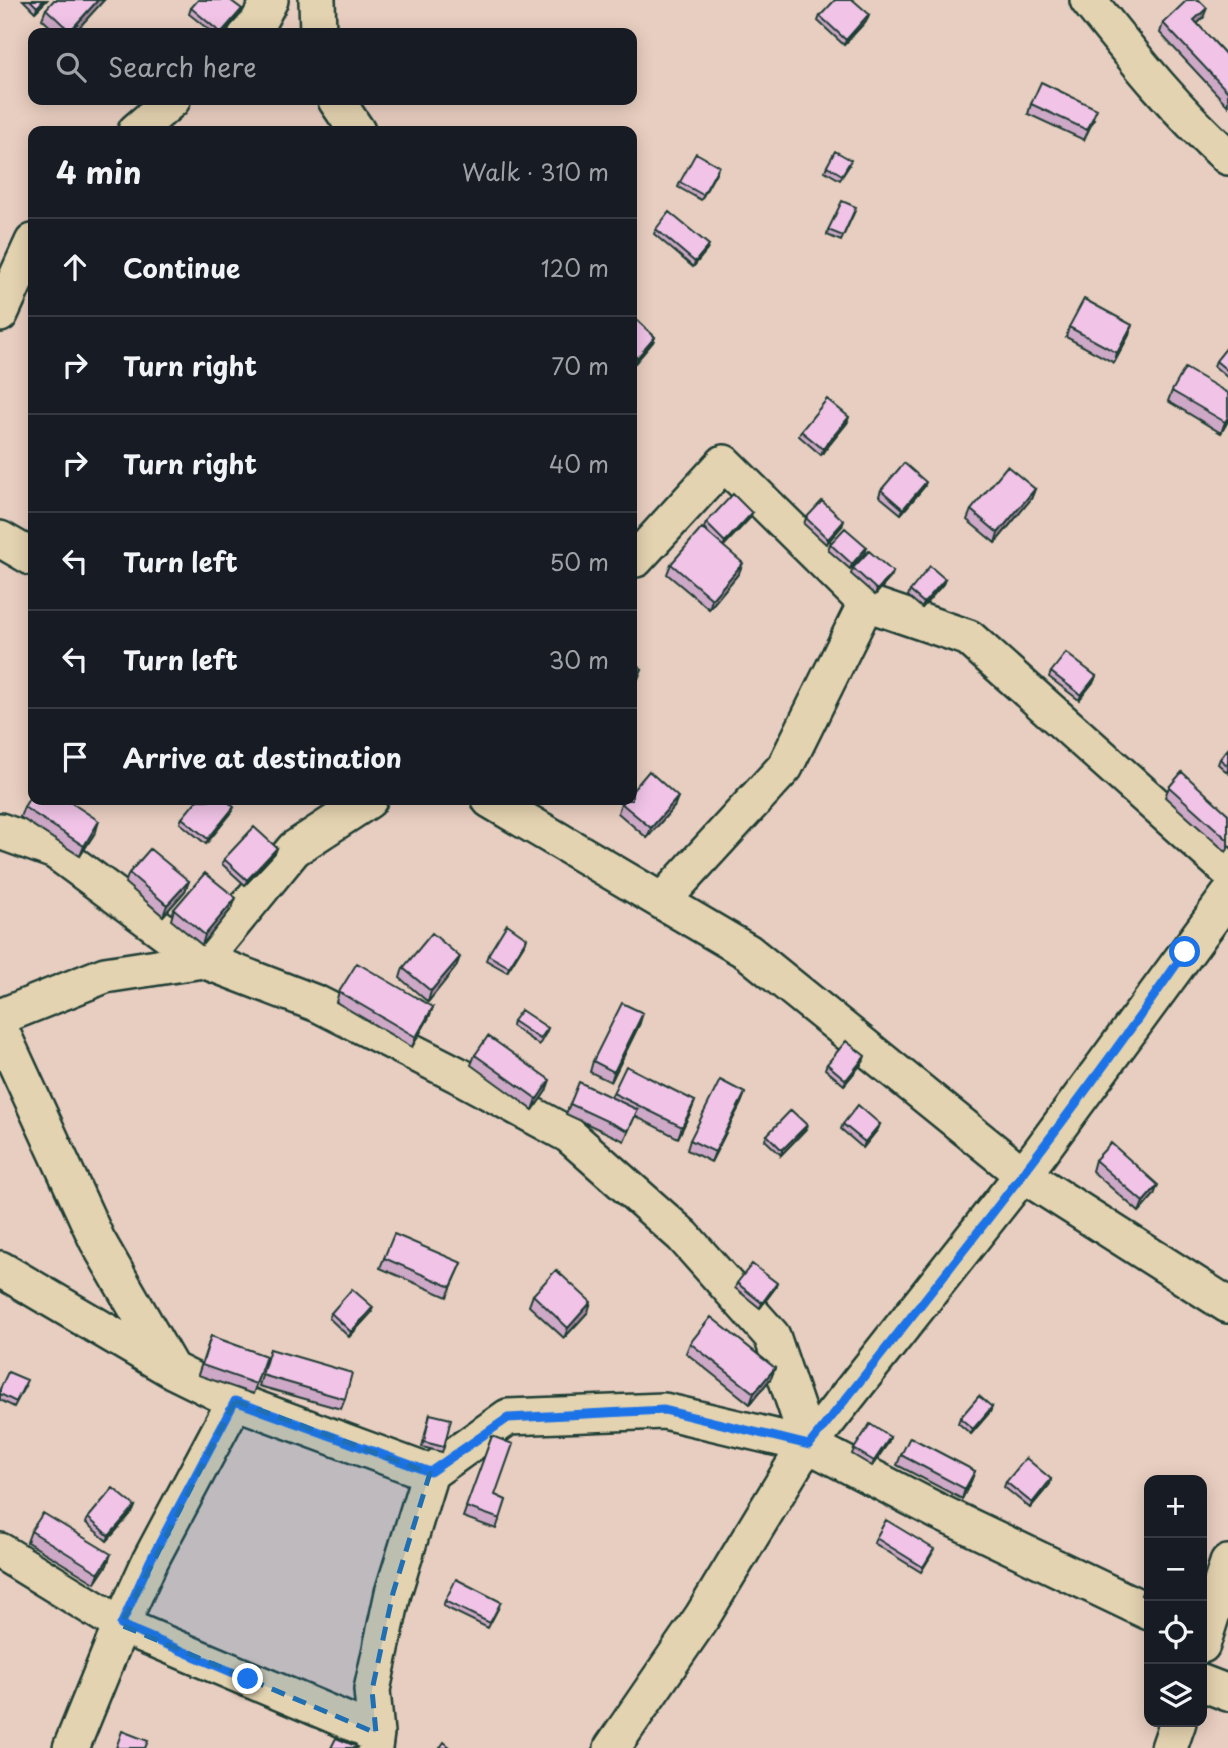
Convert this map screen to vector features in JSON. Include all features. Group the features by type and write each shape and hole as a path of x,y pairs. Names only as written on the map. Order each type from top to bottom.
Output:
{"street":[{"path":"253,28 270,0"},
{"path":"317,0 318,28"},
{"path":"1088,0 1195,128 1228,157"},
{"path":"142,126 166,105"},
{"path":"340,105 354,126"},
{"path":"0,314 28,253"},
{"path":"637,554 724,463 866,603 969,638 1228,870"},
{"path":"0,539 28,555"},
{"path":"662,901 785,767 866,603"},
{"path":"0,1017 105,975 203,960 294,849 361,805"},
{"path":"499,805 748,952 1022,1174 1228,1305"},
{"path":"0,831 55,851 203,960 318,1004 569,1135 682,1237 772,1336 809,1445"},
{"path":"612,1748 702,1617 797,1460 1108,1062 1228,896"},
{"path":"0,1024 97,1240 172,1370"},
{"path":"0,1269 172,1370 235,1401 430,1472"},
{"path":"71,1748 150,1561 235,1401"},
{"path":"0,1551 121,1625 375,1740 372,1690 393,1593 430,1472 508,1418 664,1410 809,1445 939,1512 1144,1610"},
{"path":"1207,1625 1228,1563"},
{"path":"1207,1685 1228,1692"},
{"path":"1169,1748 1176,1727"}],"highlighted area":[{"path":"235,1401 430,1473 393,1593 372,1690 376,1733 121,1625"}],"building":[{"path":"30,0 44,0 37,7"},
{"path":"54,0 98,0 73,28 67,28 46,9"},
{"path":"198,0 230,0 242,9 225,28 215,28 191,8"},
{"path":"835,0 853,0 869,14 846,40 820,16"},
{"path":"1187,0 1199,0 1207,8 1194,20 1228,57 1228,92 1163,23"},
{"path":"1041,82 1097,109 1087,130 1031,104"},
{"path":"835,151 851,160 842,175 827,166"},
{"path":"696,153 719,166 703,195 680,182"},
{"path":"842,201 856,207 843,236 828,230"},
{"path":"669,212 709,245 695,262 656,229"},
{"path":"1084,299 1132,325 1117,353 1069,327"},
{"path":"637,321 655,337 637,358"},
{"path":"1228,346 1228,371 1216,361"},
{"path":"1185,368 1228,393 1228,417 1225,422 1172,391"},
{"path":"827,399 849,417 823,449 801,431"},
{"path":"904,463 926,482 903,509 881,490"},
{"path":"1007,466 1035,489 998,533 971,510"},
{"path":"733,494 752,513 725,542 706,523"},
{"path":"822,501 844,521 828,539 806,518"},
{"path":"702,528 743,563 712,599 671,564"},
{"path":"845,528 867,547 852,564 830,544"},
{"path":"869,551 893,572 877,590 853,568"},
{"path":"930,566 945,579 924,603 910,591"},
{"path":"1066,653 1096,676 1081,695 1051,672"},
{"path":"1228,749 1228,766 1220,759"},
{"path":"649,771 678,797 651,828 623,805 637,805 637,785"},
{"path":"1182,772 1228,814 1228,840 1169,787"},
{"path":"28,800 28,805 75,805 99,821 84,846 24,807"},
{"path":"193,805 234,807 208,839 182,818"},
{"path":"254,827 277,848 247,880 224,859"},
{"path":"150,849 189,881 167,905 129,873"},
{"path":"205,873 236,898 205,935 174,909"},
{"path":"507,924 527,938 509,967 488,955"},
{"path":"432,933 460,957 431,991 403,968"},
{"path":"357,963 433,1007 416,1037 339,992"},
{"path":"622,1003 643,1013 614,1072 593,1061"},
{"path":"521,1010 548,1028 540,1039 513,1021"},
{"path":"488,1036 550,1080 537,1099 475,1055"},
{"path":"846,1041 865,1056 846,1080 827,1064"},
{"path":"626,1066 695,1101 682,1127 613,1093"},
{"path":"720,1080 745,1093 715,1152 690,1140"},
{"path":"579,1082 638,1110 628,1131 570,1104"},
{"path":"858,1105 880,1124 865,1142 843,1124"},
{"path":"791,1110 807,1125 782,1150 767,1135"},
{"path":"1111,1143 1158,1185 1143,1202 1095,1160"},
{"path":"394,1234 462,1263 451,1287 384,1258"},
{"path":"752,1264 777,1283 762,1303 737,1283"},
{"path":"556,1270 591,1302 568,1328 533,1295"},
{"path":"352,1289 373,1307 351,1332 331,1313"},
{"path":"711,1317 775,1368 754,1393 690,1343"},
{"path":"211,1336 266,1356 256,1384 202,1365"},
{"path":"270,1349 352,1373 345,1399 262,1375"},
{"path":"8,1372 27,1380 16,1402 0,1394"},
{"path":"979,1396 992,1407 973,1429 960,1418"},
{"path":"430,1414 451,1419 444,1447 424,1442"},
{"path":"870,1424 890,1437 874,1461 854,1449"},
{"path":"492,1436 513,1444 495,1495 506,1500 500,1519 466,1507"},
{"path":"910,1437 975,1471 965,1489 901,1455"},
{"path":"1026,1458 1051,1479 1032,1503 1006,1482"},
{"path":"113,1488 135,1506 109,1536 88,1518"},
{"path":"43,1513 111,1554 99,1573 31,1531"},
{"path":"886,1520 934,1549 923,1567 876,1538"},
{"path":"456,1579 501,1602 490,1623 445,1601"},
{"path":"122,1731 148,1741 145,1748 116,1748"},
{"path":"336,1738 358,1747 331,1748"},
{"path":"444,1742 451,1748 440,1748"}],"route":[{"path":"248,1679 121,1625 150,1561 235,1401 430,1472 508,1418 664,1410 809,1445 1038,1155 1108,1062 1185,952"}]}
